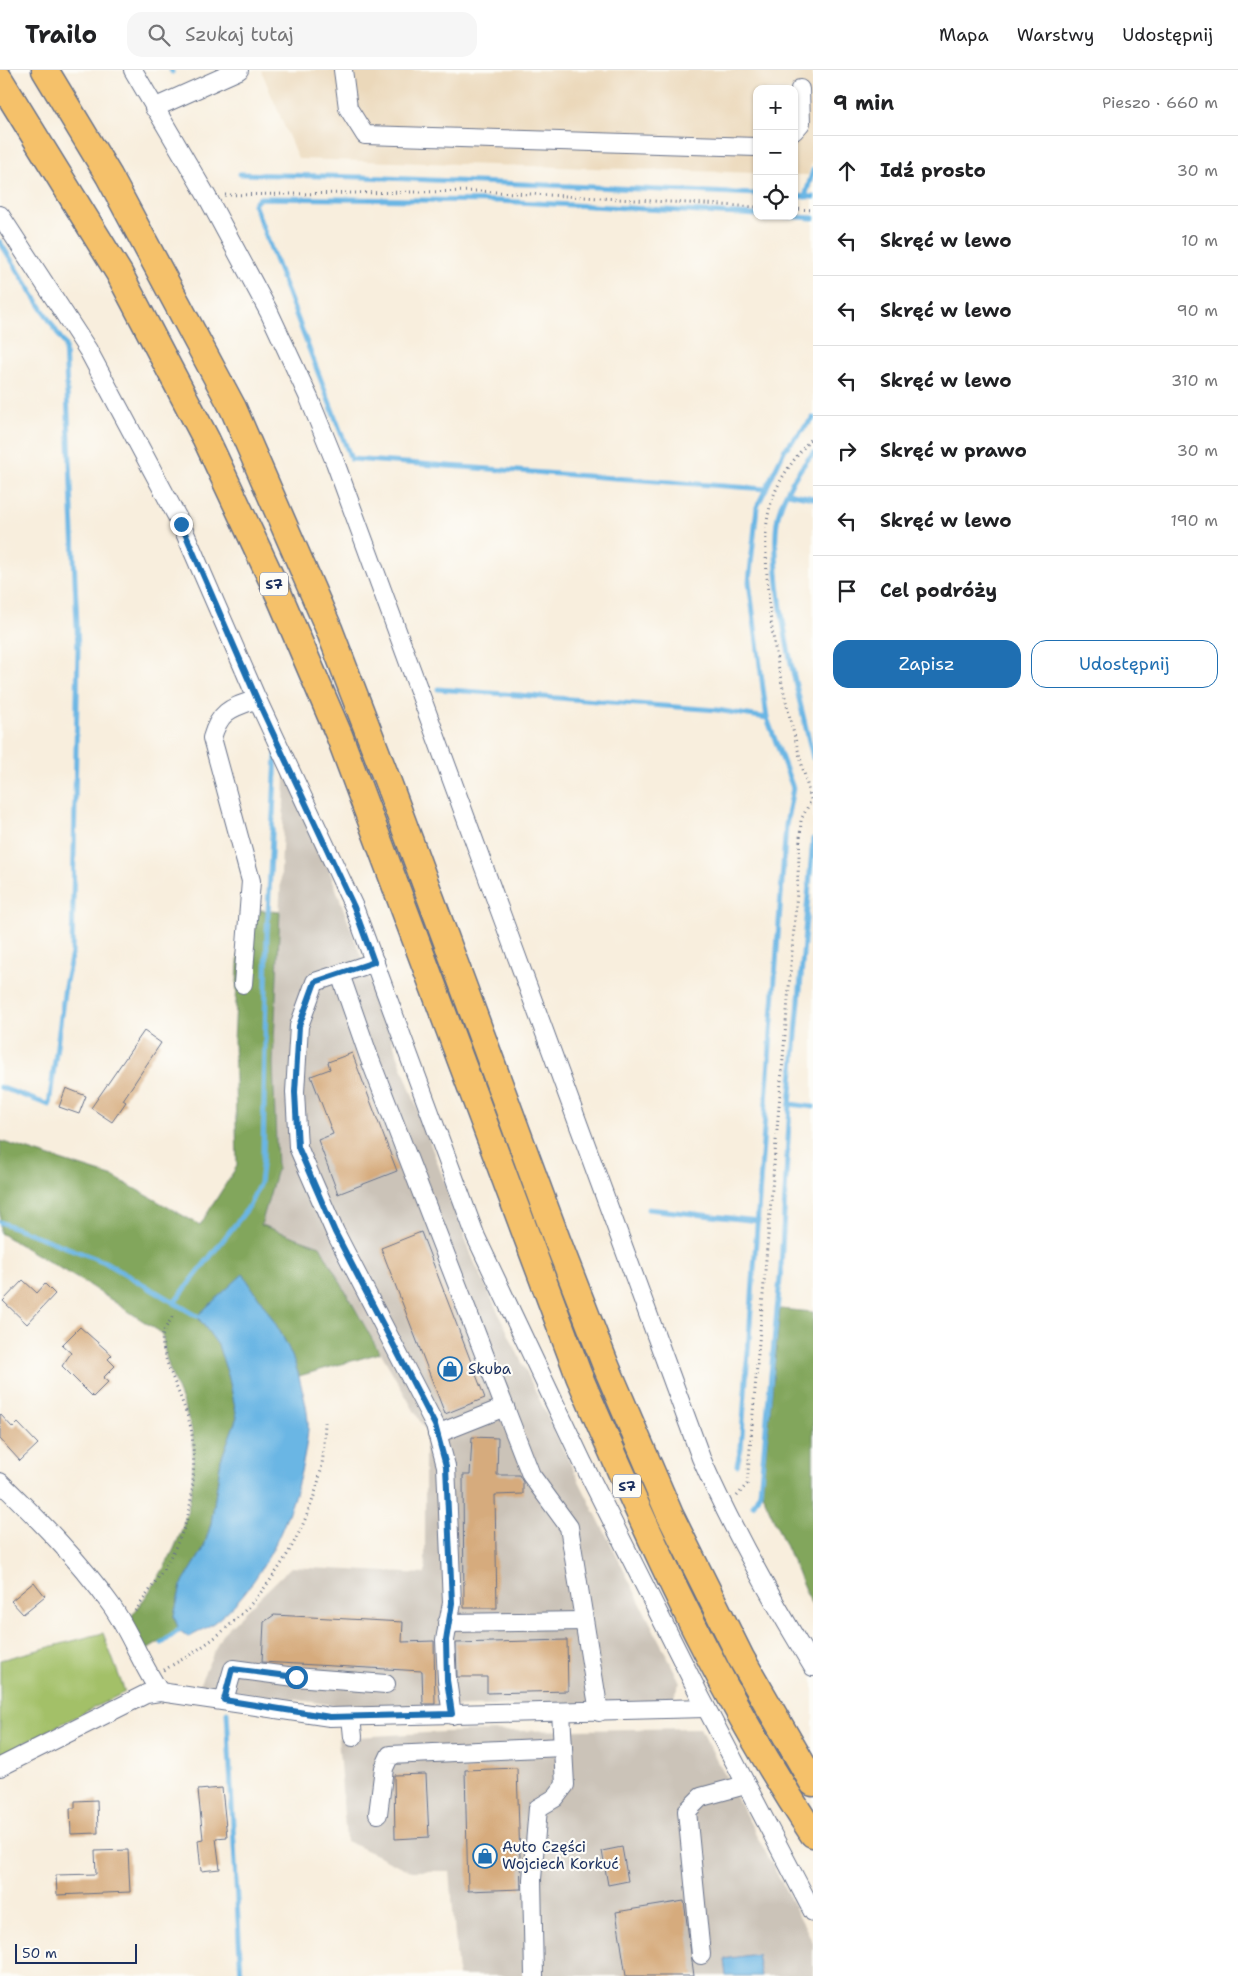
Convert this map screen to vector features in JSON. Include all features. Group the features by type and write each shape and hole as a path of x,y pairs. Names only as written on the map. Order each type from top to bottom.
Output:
{"highway":[{"name":"S7","path":"45,70 109,176 233,408 329,629 393,794 557,1240 606,1366 670,1515 742,1658 813,1783"},
{"name":"S7","path":"0,80 119,273 206,439 275,586 340,735 576,1367 602,1431 642,1522 715,1670 813,1834"}],"street":[{"path":"133,70 209,200 269,312 309,398 335,462 701,1458 726,1513 775,1604 813,1668"},
{"path":"154,108 238,70"},
{"path":"343,70 348,108 364,135 753,147"},
{"path":"795,130 801,123 800,89"},
{"path":"0,215 88,350 181,524 257,699 354,907 476,1236 579,1454 745,1785 813,1912"},
{"path":"243,984 251,881 212,738 216,721 232,708 257,699"},
{"path":"374,962 315,982 299,1026 295,1092 298,1147 335,1232 438,1434 446,1466 452,1603 447,1623 447,1680 452,1714"},
{"path":"340,974 369,1057 531,1475 569,1527 599,1712"},
{"path":"438,1434 505,1407"},
{"path":"0,1482 92,1581 124,1626 155,1685"},
{"path":"447,1623 584,1621"},
{"path":"224,1700 232,1669 296,1677 386,1684"},
{"path":"155,1685 224,1700 330,1717 706,1708"},
{"path":"0,1767 146,1694 155,1685"},
{"path":"534,1976 532,1879 538,1808 555,1798 565,1785 561,1712"},
{"path":"351,1717 353,1737"},
{"path":"378,1814 384,1768 390,1755 563,1747"},
{"path":"700,1955 687,1811 700,1797 745,1785"}],"path":[{"path":"220,196 479,191 753,207"},
{"path":"798,209 813,210"},
{"path":"726,1513 747,1484 797,893 801,820 812,800 775,659 768,598 765,547 769,510 788,466 813,436"},
{"path":"124,1626 153,1588 188,1515 193,1471 192,1433 180,1392 162,1349 162,1334 172,1317"},
{"path":"155,1685 246,1609 273,1577 296,1537 312,1500 324,1452 325,1422"}],"shaded area":[{"path":"261,70 813,70 813,159 808,175 798,175 798,85 753,85 753,173 298,159"},
{"path":"286,753 473,1259 561,1445 680,1682 672,1701 359,1709 199,1685 222,1634 291,1567 425,1574 425,1430 320,1246 261,1225 277,1169 273,1063"},
{"path":"700,1728 813,1942 813,1976 458,1976 450,1871 411,1871 346,1841 338,1738 443,1732"}],"green space":[{"path":"241,908 280,912 273,1063 277,1169 261,1225 320,1246 380,1353 299,1376 284,1339 197,1316 218,1345 229,1378 237,1417 221,1460 211,1524 203,1550 181,1587 174,1616 179,1630 139,1655 124,1626 139,1607 164,1568 183,1527 189,1506 192,1483 192,1431 166,1358 163,1334 90,1286 0,1233 0,1141 114,1177 200,1225 237,1166 234,1040"},
{"path":"780,1309 813,1312 813,1608 762,1493"},
{"path":"103,1633 125,1692 0,1755 0,1660"}],"water":[{"path":"243,1274 275,1323 295,1363 308,1417 304,1457 297,1488 286,1519 272,1550 256,1578 236,1603 213,1623 188,1637 179,1630 174,1616 181,1586 203,1550 211,1524 221,1460 237,1417 229,1378 218,1345 197,1316"},
{"path":"757,1954 761,1976 726,1976 724,1959"}],"building":[{"path":"144,1031 161,1043 123,1100 126,1102 112,1122 91,1108"},
{"path":"352,1053 397,1171 338,1194 318,1140 333,1134 311,1076 330,1069 328,1062"},
{"path":"66,1088 86,1096 79,1114 59,1107"},
{"path":"421,1232 485,1398 445,1414 381,1248"},
{"path":"23,1280 37,1293 45,1284 55,1294 27,1324 3,1301"},
{"path":"80,1327 112,1355 108,1359 115,1366 103,1378 108,1382 93,1397 62,1366 71,1353 62,1345"},
{"path":"0,1414 13,1428 18,1423 38,1444 20,1461 0,1439"},
{"path":"472,1437 498,1438 497,1475 519,1475 523,1482 523,1494 495,1495 497,1608 464,1608 463,1475 470,1475"},
{"path":"34,1582 45,1596 23,1614 11,1601"},
{"path":"274,1615 403,1622 402,1642 434,1641 435,1704 423,1704 422,1671 262,1662 264,1622"},
{"path":"567,1640 568,1691 487,1693 487,1677 457,1677 456,1643"},
{"path":"517,1768 521,1889 468,1891 465,1770"},
{"path":"426,1774 429,1837 395,1839 394,1775"},
{"path":"222,1788 227,1837 216,1838 220,1869 201,1871 198,1840 203,1839 198,1790"},
{"path":"97,1800 98,1833 71,1834 70,1808 75,1808 75,1801"},
{"path":"622,1847 628,1881 608,1885 602,1851"},
{"path":"128,1850 130,1892 57,1895 56,1875 96,1874 95,1851"},
{"path":"684,1901 694,1976 626,1976 616,1912"}],"waterway":[{"path":"805,197 813,170"},
{"path":"240,174 363,177 753,194"},
{"path":"798,196 813,197"},
{"path":"753,215 498,201 260,198 254,204 351,459 766,489"},
{"path":"798,217 813,218"},
{"path":"0,242 65,345 78,649 72,953 65,986 49,1105 0,1087"},
{"path":"767,718 749,582 757,507 785,449 813,418"},
{"path":"813,453 789,488 779,512 776,527 779,596 792,666 813,758"},
{"path":"788,493 813,498"},
{"path":"438,689 717,710 767,718 793,788 786,825 741,1448 737,1465"},
{"path":"174,1303 248,1208 260,1183 263,1157 267,933 276,755"},
{"path":"753,1505 760,1492 781,1268 790,1104 813,839"},
{"path":"790,1104 813,1107"},
{"path":"648,1209 758,1221"},
{"path":"0,1222 105,1262 197,1316"},
{"path":"162,1643 179,1630"},
{"path":"227,1712 241,1976"}],"place":[{"name":"Skuba","path":"450,1369"},
{"name":"Auto Części Wojciech Korkuć","path":"485,1856"}],"route":[{"path":"181,524 257,699 354,907 374,962 315,982 299,1026 295,1092 298,1147 335,1232 435,1425 446,1466 452,1603 447,1623 446,1640 447,1680 452,1714 330,1717 224,1700 232,1669 296,1677"}]}
